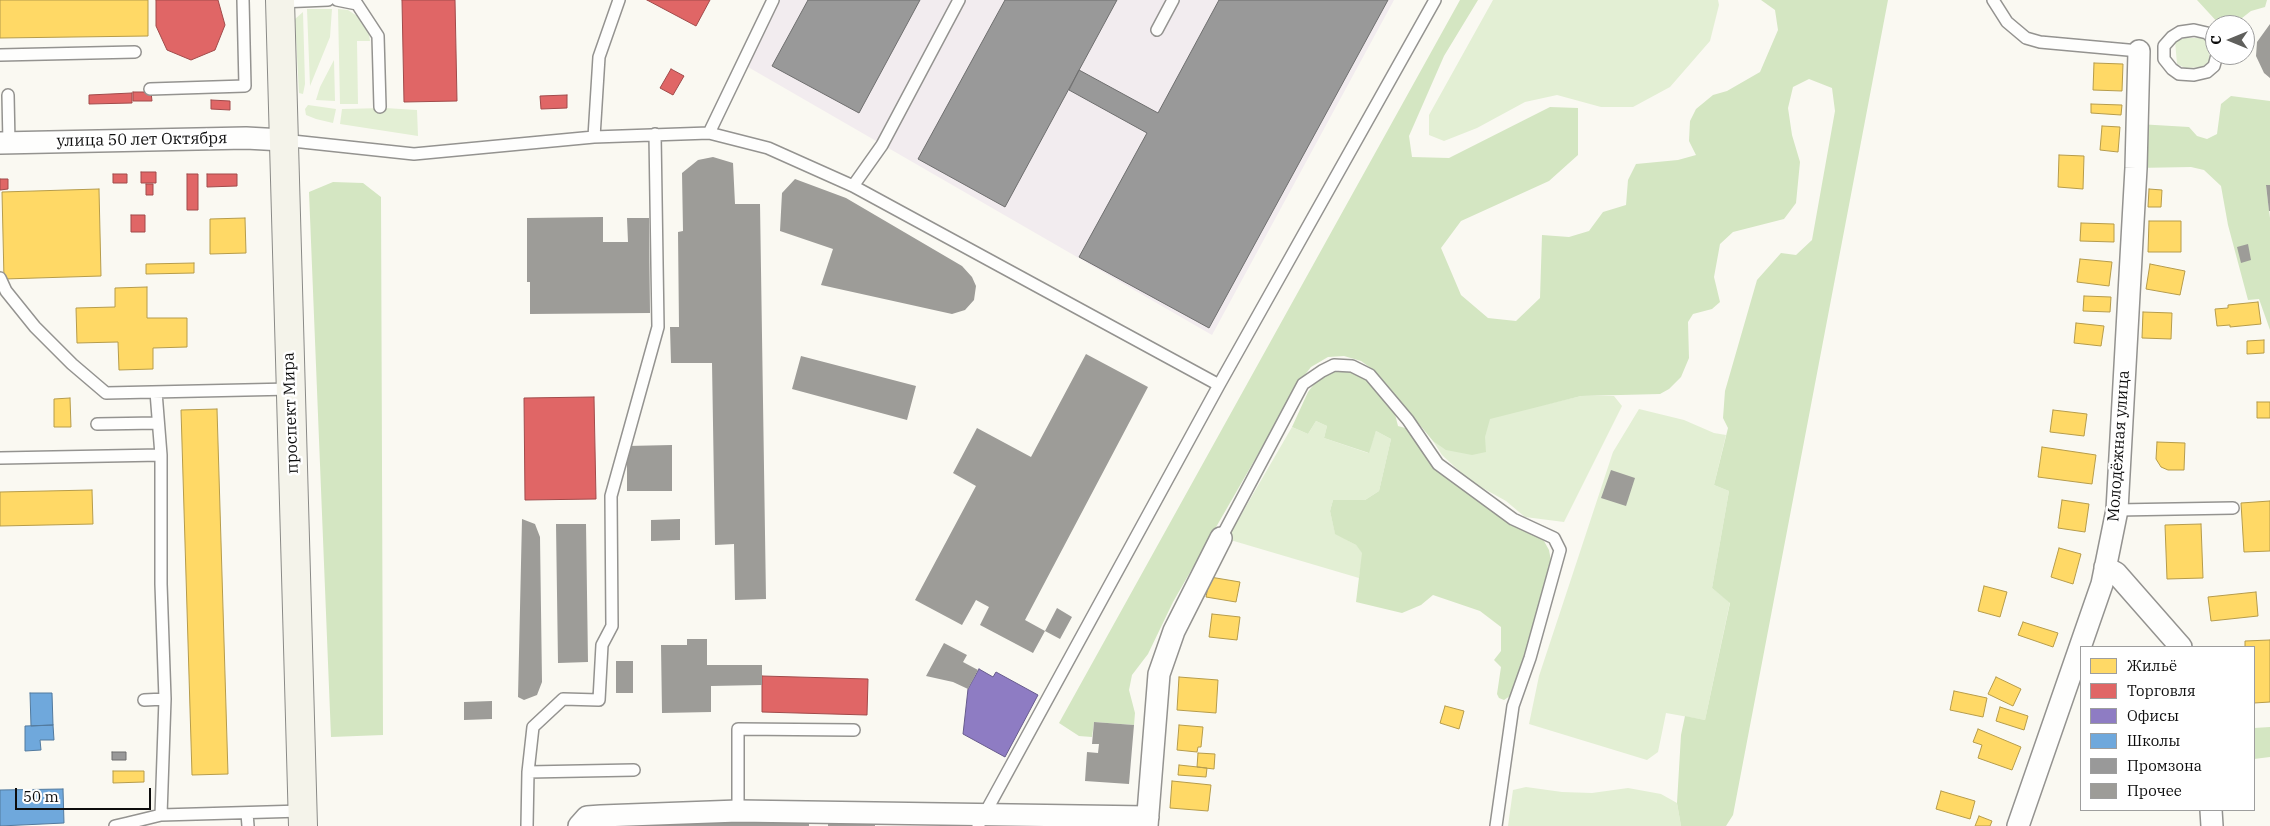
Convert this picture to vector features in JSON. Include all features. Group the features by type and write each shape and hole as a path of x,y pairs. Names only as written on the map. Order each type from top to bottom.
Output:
{"main road":[{"name":"проспект Мира","path":"280,1 302,818"}],"street":[{"name":"Молодёжная улица","path":"2080,646 2102,584 2117,510 2136,168 2139,55"},
{"name":"улица 50 лет Октября","path":"4,143 167,147 246,138 283,140"},
{"path":"580,826 586,817 594,816 738,812 982,820 1147,822 1159,674 1174,631 1221,538"},
{"path":"2105,567 2116,573 2180,646"},
{"name":"Молодёжная улица","path":"2018,826 2080,647"},
{"path":"2211,811 2212,826"}],"lane":[{"path":"150,89 245,86 243,0"},
{"path":"280,1 328,0"},
{"path":"336,0 360,2 378,36 380,107"},
{"path":"594,137 599,57 619,0"},
{"path":"709,133 773,0"},
{"path":"853,186 882,145 960,0"},
{"path":"1157,30 1173,0"},
{"path":"982,820 1219,385 1435,0"},
{"path":"1993,0 2007,22 2026,38 2040,42 2164,59"},
{"path":"2205,33 2194,30 2180,32 2172,37 2164,46 2164,59 2179,74 2194,75 2207,72 2214,65"},
{"path":"0,55 135,52"},
{"path":"4,143 8,95"},
{"path":"283,140 414,154 594,137 709,133 768,148 853,186 1219,385"},
{"path":"527,826 528,772 533,728 563,699 599,700 602,645 612,626 611,496 658,327 655,134"},
{"path":"0,278 6,291 36,327 72,364 106,393 291,389"},
{"path":"1221,538 1304,384 1334,365 1352,366 1370,375 1408,420 1438,464 1513,519 1554,538 1560,550 1530,658 1513,706 1496,826"},
{"path":"156,392 161,455 161,584 165,700 161,816"},
{"path":"97,424 157,423"},
{"path":"0,458 161,455"},
{"path":"2117,510 2233,508"},
{"path":"144,700 165,700"},
{"path":"738,812 738,729 854,730"},
{"path":"528,772 634,770"},
{"path":"115,826 128,825 161,816 247,813 302,818"},
{"path":"247,813 248,826"}],"shaded area":[{"path":"780,0 1394,0 1212,335 748,67"}],"green space":[{"path":"1460,0 1478,0 1444,56 1409,136 1412,157 1449,158 1550,107 1578,108 1578,155 1549,181 1461,221 1441,248 1461,295 1488,318 1516,321 1540,298 1542,235 1569,237 1589,231 1603,212 1626,205 1628,180 1636,164 1678,160 1696,155 1689,141 1690,121 1696,109 1713,95 1727,91 1760,72 1778,30 1775,10 1761,0 1888,0 1733,815 1726,826 1681,826 1677,803 1681,735 1685,716 1705,720 1730,603 1712,588 1729,491 1714,485 1728,428 1723,418 1725,391 1757,280 1781,253 1796,255 1812,240 1835,111 1832,88 1809,79 1793,87 1788,108 1792,135 1800,162 1796,203 1784,219 1733,232 1720,244 1714,277 1720,302 1712,309 1693,314 1688,322 1689,358 1681,377 1669,389 1660,394 1581,396 1490,419 1485,437 1486,452 1472,455 1446,450 1433,441 1375,371 1361,361 1344,356 1328,357 1311,367 1300,381 1173,602 1148,654 1132,675 1129,690 1135,713 1134,725 1094,722 1092,737 1079,736 1059,723"},
{"path":"1493,0 1718,0 1719,5 1710,41 1670,87 1633,107 1601,107 1557,95 1525,102 1477,128 1444,141 1429,135 1429,115"},
{"path":"2197,0 2267,0 2265,7 2251,11 2246,15 2211,15"},
{"path":"307,9 332,9 330,37 310,86"},
{"path":"338,9 348,10 357,16 369,34 370,41 357,41 358,104 340,104"},
{"path":"303,12 305,84 303,94 299,93 295,19"},
{"path":"2185,38 2205,40 2205,65 2202,67 2185,68 2177,64 2175,41"},
{"path":"334,60 335,101 316,100 320,87"},
{"path":"2231,96 2270,101 2270,185 2266,186 2270,218 2270,330 2259,299 2248,300 2228,225 2221,186 2204,170 2191,167 2136,168 2138,124 2189,127 2197,136 2207,139 2217,134 2221,104"},
{"path":"308,105 336,109 333,123 306,115 305,109"},
{"path":"385,108 417,110 418,136 340,124 342,109"},
{"path":"333,182 363,183 381,197 383,735 331,737 309,192"},
{"path":"1340,368 1356,371 1369,380 1395,414 1398,426 1409,429 1435,466 1509,520 1544,541 1549,550 1551,561 1527,649 1510,696 1504,700 1499,698 1497,694 1501,667 1494,660 1501,651 1501,627 1480,611 1433,595 1421,605 1402,613 1356,602 1362,553 1356,545 1335,534 1330,511 1333,500 1365,500 1379,491 1391,439 1376,431 1369,453 1324,438 1327,426 1316,421 1308,434 1292,427 1308,392 1317,380 1326,373"},
{"path":"1581,396 1614,396 1622,406 1564,522 1525,517 1506,501 1470,481 1442,455 1433,441 1433,431"},
{"path":"1639,409 1684,420 1714,433 1726,435 1714,485 1729,491 1712,588 1730,602 1705,720 1666,713 1658,752 1647,760 1529,724 1539,676 1613,452"},
{"path":"1316,421 1327,426 1324,438 1368,453 1376,431 1391,439 1379,491 1365,500 1333,500 1330,511 1335,533 1356,545 1363,553 1359,578 1227,539 1292,427 1308,434"},
{"path":"2270,727 2270,757 2255,759 2255,728"},
{"path":"1526,787 1562,792 1592,793 1628,788 1661,794 1677,803 1681,826 1508,826 1513,790"}],"building: Жильё":[{"path":"0,0 148,0 148,36 0,38"},
{"path":"2094,63 2123,64 2122,91 2093,90"},
{"path":"2091,104 2122,105 2121,115 2091,113"},
{"path":"2102,126 2120,127 2118,152 2100,150"},
{"path":"2059,155 2084,156 2083,189 2058,187"},
{"path":"99,189 101,276 4,279 2,192"},
{"path":"2149,189 2162,190 2161,207 2148,207"},
{"path":"245,218 246,253 210,254 210,219"},
{"path":"2149,221 2181,221 2181,252 2148,252"},
{"path":"2081,223 2114,224 2114,242 2080,241"},
{"path":"2080,259 2112,262 2109,286 2077,282"},
{"path":"194,263 194,273 146,274 146,264"},
{"path":"2150,264 2185,271 2180,295 2146,289"},
{"path":"147,287 147,318 187,318 187,347 153,348 153,369 119,370 118,342 77,343 76,308 115,307 115,288"},
{"path":"2084,296 2111,297 2110,312 2083,311"},
{"path":"2258,302 2261,324 2230,327 2230,325 2217,326 2215,309 2228,308 2228,305"},
{"path":"2143,312 2172,313 2171,339 2142,338"},
{"path":"2076,323 2104,326 2101,346 2074,343"},
{"path":"2264,340 2264,353 2247,354 2247,341"},
{"path":"70,398 71,427 54,427 54,399"},
{"path":"2257,402 2270,402 2270,418 2257,418"},
{"path":"217,409 228,774 192,775 181,410"},
{"path":"2053,410 2087,414 2084,436 2050,432"},
{"path":"2157,442 2185,443 2184,470 2168,470 2161,467 2156,459"},
{"path":"2042,447 2096,455 2092,484 2038,477"},
{"path":"92,490 93,524 0,526 0,492"},
{"path":"2062,500 2089,504 2085,532 2058,528"},
{"path":"2270,501 2270,551 2244,552 2241,503"},
{"path":"2201,524 2203,578 2167,579 2165,525"},
{"path":"2059,548 2081,554 2073,584 2051,577"},
{"path":"1210,577 1240,582 1236,602 1206,597"},
{"path":"1984,586 2007,592 2000,617 1978,611"},
{"path":"2256,592 2258,616 2211,621 2208,597"},
{"path":"1212,614 1240,617 1237,640 1209,637"},
{"path":"2023,622 2058,633 2053,647 2018,635"},
{"path":"2270,640 2270,702 2255,703 2255,646 2245,646 2245,641"},
{"path":"1179,677 1218,680 1216,713 1177,710"},
{"path":"1996,677 2021,689 2013,706 1988,694"},
{"path":"1954,691 1987,698 1983,717 1950,710"},
{"path":"1445,706 1464,711 1459,729 1440,723"},
{"path":"2000,707 2028,716 2024,730 1996,721"},
{"path":"1179,725 1203,727 1201,747 1198,747 1197,752 1177,750"},
{"path":"1978,729 2021,747 2012,770 1978,758 1982,745 1973,742"},
{"path":"1198,753 1215,754 1214,769 1197,767"},
{"path":"1179,765 1207,768 1206,777 1178,775"},
{"path":"113,771 144,771 144,782 113,783"},
{"path":"1172,781 1211,785 1208,811 1170,808"},
{"path":"1941,791 1975,801 1970,819 1936,809"},
{"path":"1979,816 1992,821 1990,826 1975,826"}],"building: Торговля":[{"path":"156,0 218,0 225,25 215,50 191,60 167,50 156,26"},
{"path":"402,0 455,0 457,101 404,102"},
{"path":"647,0 710,0 696,26"},
{"path":"671,69 684,76 673,95 660,88"},
{"path":"133,92 151,92 152,101 133,101"},
{"path":"132,93 132,103 89,104 89,95"},
{"path":"567,95 567,108 541,109 540,96"},
{"path":"211,100 230,101 230,110 211,109"},
{"path":"141,172 156,172 156,183 141,183"},
{"path":"113,174 127,174 127,183 113,183"},
{"path":"187,174 198,174 198,210 187,210"},
{"path":"207,174 237,174 237,186 207,187"},
{"path":"0,179 8,179 8,189 0,190"},
{"path":"146,184 153,184 153,195 146,195"},
{"path":"131,215 145,215 145,232 131,232"},
{"path":"594,397 596,499 525,500 524,398"},
{"path":"762,676 868,679 867,715 762,712"}],"building: Офисы":[{"path":"979,669 993,677 996,672 1038,695 1005,757 963,734 968,689"}],"building: Школы":[{"path":"30,693 52,693 53,725 31,726"},
{"path":"53,725 54,740 40,740 41,750 25,751 25,726"},
{"path":"63,789 64,823 0,826 0,790"}],"building: Промзона":[{"path":"808,0 920,0 859,113 772,66"},
{"path":"1005,0 1117,0 1005,207 918,159"},
{"path":"1219,0 1388,0 1209,328 1079,257 1147,133 1069,90 1079,70 1158,113"},
{"path":"112,752 126,752 126,760 112,760"}],"building: Прочее":[{"path":"2270,24 2270,78 2264,73 2256,56 2257,42"},
{"path":"713,157 733,163 735,204 760,204 766,599 735,600 734,544 715,545 712,363 671,363 670,327 679,327 678,232 683,231 682,173 698,160"},
{"path":"795,179 846,198 962,266 972,277 976,286 974,300 965,310 952,314 821,285 833,249 780,231 782,193"},
{"path":"2266,185 2270,185 2270,211 2269,211"},
{"path":"603,217 603,242 628,242 627,218 649,218 650,313 530,314 530,282 527,282 527,218"},
{"path":"2248,244 2251,260 2241,263 2237,247"},
{"path":"1086,354 1148,387 1025,620 1045,631 1033,653 980,625 989,607 976,600 962,625 915,600 976,486 953,473 977,428 1031,457"},
{"path":"801,356 916,386 907,420 792,389"},
{"path":"672,445 672,491 627,491 627,446"},
{"path":"1611,470 1635,478 1626,506 1601,498"},
{"path":"522,519 535,524 540,537 542,682 537,695 524,700 518,697"},
{"path":"680,519 680,540 651,541 651,520"},
{"path":"556,524 586,524 588,662 558,663"},
{"path":"1057,608 1072,617 1060,639 1045,631"},
{"path":"687,639 707,639 707,665 762,665 762,685 711,686 711,712 662,713 661,645 687,645"},
{"path":"944,643 967,655 963,662 978,670 968,689 953,682 926,676"},
{"path":"616,661 633,661 633,693 616,693"},
{"path":"492,701 492,719 464,720 464,702"},
{"path":"1094,722 1134,725 1129,784 1085,781 1087,752 1098,753 1099,744 1092,744"},
{"path":"875,817 875,826 828,826 828,818"},
{"path":"809,821 809,826 602,826 602,823"}]}
